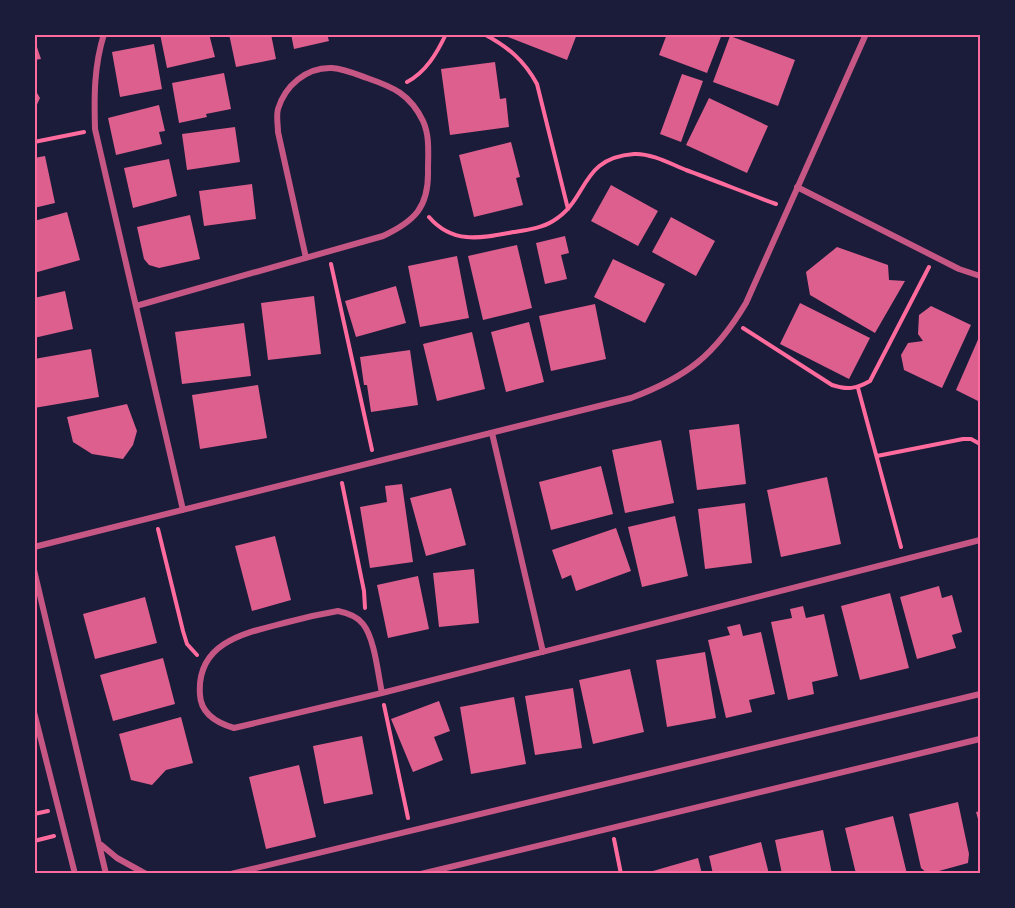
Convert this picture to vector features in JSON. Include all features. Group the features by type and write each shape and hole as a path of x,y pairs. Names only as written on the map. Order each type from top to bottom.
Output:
{"street":[{"path":"104,34 94,90 96,129 183,510"},
{"path":"34,547 631,398 661,386 689,370 714,348 746,303 864,35"},
{"path":"136,306 306,258 328,251 383,236 405,226 421,208 429,185 428,144 423,122 418,113 412,103 395,88 348,71 331,68 314,70 299,78 285,93 277,112 278,132 306,258"},
{"path":"797,187 960,269 981,276"},
{"path":"492,433 543,652"},
{"path":"382,693 370,636 363,624 352,615 338,611 232,638 217,648 206,662 199,678 200,699 206,713 219,723 234,728 382,693 981,540"},
{"path":"34,570 106,873"},
{"path":"231,873 981,694"},
{"path":"34,712 63,834 75,873"},
{"path":"421,873 981,738"},
{"path":"98,843 117,858 146,873"}],"path":[{"path":"395,88 412,79 426,67 438,51 446,34"},
{"path":"484,34 519,57 537,84 568,209"},
{"path":"34,142 96,129"},
{"path":"421,208 435,224 454,235 475,239 534,229 553,221 568,209 592,171 613,158 636,154 659,159 787,208"},
{"path":"328,251 374,462"},
{"path":"734,322 832,385 844,390 858,388 870,381 935,256"},
{"path":"858,388 905,560"},
{"path":"877,456 963,439 971,439 981,444"},
{"path":"339,471 364,591 363,624"},
{"path":"155,517 183,631 188,644 206,662"},
{"path":"382,693 410,830"},
{"path":"611,827 621,873"},
{"path":"34,842 63,834"}],"building":[{"path":"160,34 209,34 215,57 167,68"},
{"path":"229,34 271,34 276,59 236,67"},
{"path":"291,34 327,34 329,41 294,49"},
{"path":"500,34 577,34 567,60"},
{"path":"667,34 722,34 707,73 659,55"},
{"path":"730,36 795,60 778,106 713,82"},
{"path":"34,42 41,59 34,60"},
{"path":"154,44 162,89 120,97 112,52"},
{"path":"495,62 500,99 506,98 509,127 450,135 441,69"},
{"path":"224,73 231,109 179,123 172,83"},
{"path":"682,74 703,81 681,142 660,134"},
{"path":"34,88 40,98 34,111"},
{"path":"709,98 768,126 747,173 686,145"},
{"path":"159,105 165,131 159,132 162,144 116,155 108,118"},
{"path":"235,127 240,162 187,170 182,134"},
{"path":"511,142 520,177 516,178 523,205 474,217 459,155"},
{"path":"45,156 55,203 34,208 34,158"},
{"path":"169,159 177,196 133,208 124,168"},
{"path":"252,184 256,219 204,226 199,191"},
{"path":"611,185 658,211 638,246 591,221"},
{"path":"67,212 80,260 34,273 34,221"},
{"path":"190,215 200,259 159,268 149,265 144,259 137,227"},
{"path":"671,217 715,241 696,276 652,252"},
{"path":"565,236 569,253 561,255 567,279 545,284 536,243"},
{"path":"517,245 532,308 483,320 468,256"},
{"path":"837,247 888,265 889,280 905,281 875,333 810,295 806,272"},
{"path":"457,256 469,318 420,327 408,266"},
{"path":"613,259 665,284 645,323 594,297"},
{"path":"396,286 406,323 356,337 345,301"},
{"path":"65,291 73,329 34,338 34,298"},
{"path":"314,296 321,354 268,360 261,303"},
{"path":"800,303 870,338 849,379 780,344"},
{"path":"595,304 606,359 551,371 539,316"},
{"path":"931,306 971,325 942,388 904,370 901,355 908,343 923,341 918,334 919,315"},
{"path":"529,322 544,382 506,392 491,332"},
{"path":"244,323 251,376 182,384 175,332"},
{"path":"472,332 485,389 437,401 423,344"},
{"path":"980,335 980,402 956,390"},
{"path":"91,349 99,397 34,408 34,359"},
{"path":"410,350 418,405 371,412 360,357"},
{"path":"258,385 267,438 200,449 192,395"},
{"path":"127,404 137,431 133,445 123,459 92,454 73,442 67,417"},
{"path":"739,424 746,484 697,490 689,430"},
{"path":"661,440 674,503 625,513 612,450"},
{"path":"601,466 613,514 551,530 539,482"},
{"path":"827,477 841,544 781,557 767,490"},
{"path":"402,484 413,562 370,568 360,507 387,502 385,486"},
{"path":"451,488 466,545 426,556 410,498"},
{"path":"745,503 752,563 705,569 698,509"},
{"path":"675,516 688,576 642,587 628,527"},
{"path":"616,528 631,571 576,591 571,575 562,579 552,550"},
{"path":"275,536 291,600 252,611 235,546"},
{"path":"474,569 479,623 439,627 433,573"},
{"path":"418,576 429,629 388,638 377,585"},
{"path":"939,586 942,598 952,595 962,632 952,635 956,648 917,659 900,597"},
{"path":"890,593 909,668 860,680 841,606"},
{"path":"145,597 157,643 95,659 83,614"},
{"path":"803,606 806,618 824,614 838,676 812,682 814,694 788,700 771,622 792,618 790,609"},
{"path":"740,624 743,636 761,632 775,694 749,700 752,712 726,718 708,640 730,635 727,627"},
{"path":"705,652 716,718 667,727 656,660"},
{"path":"163,658 175,704 113,721 100,675"},
{"path":"630,669 644,732 593,744 579,680"},
{"path":"573,688 582,748 535,755 525,696"},
{"path":"514,697 526,764 471,774 460,707"},
{"path":"439,701 450,731 434,737 443,760 413,772 391,719"},
{"path":"181,717 193,763 166,770 152,785 131,780 119,734"},
{"path":"362,736 373,794 324,804 313,746"},
{"path":"299,765 316,837 266,849 249,777"},
{"path":"958,802 969,854 968,863 928,874 921,868 909,814"},
{"path":"980,811 980,826 976,812"},
{"path":"893,816 907,874 856,874 845,828"},
{"path":"823,830 832,874 782,874 775,840"},
{"path":"761,842 769,874 713,874 709,856"},
{"path":"698,858 702,874 646,874 646,873"}]}
